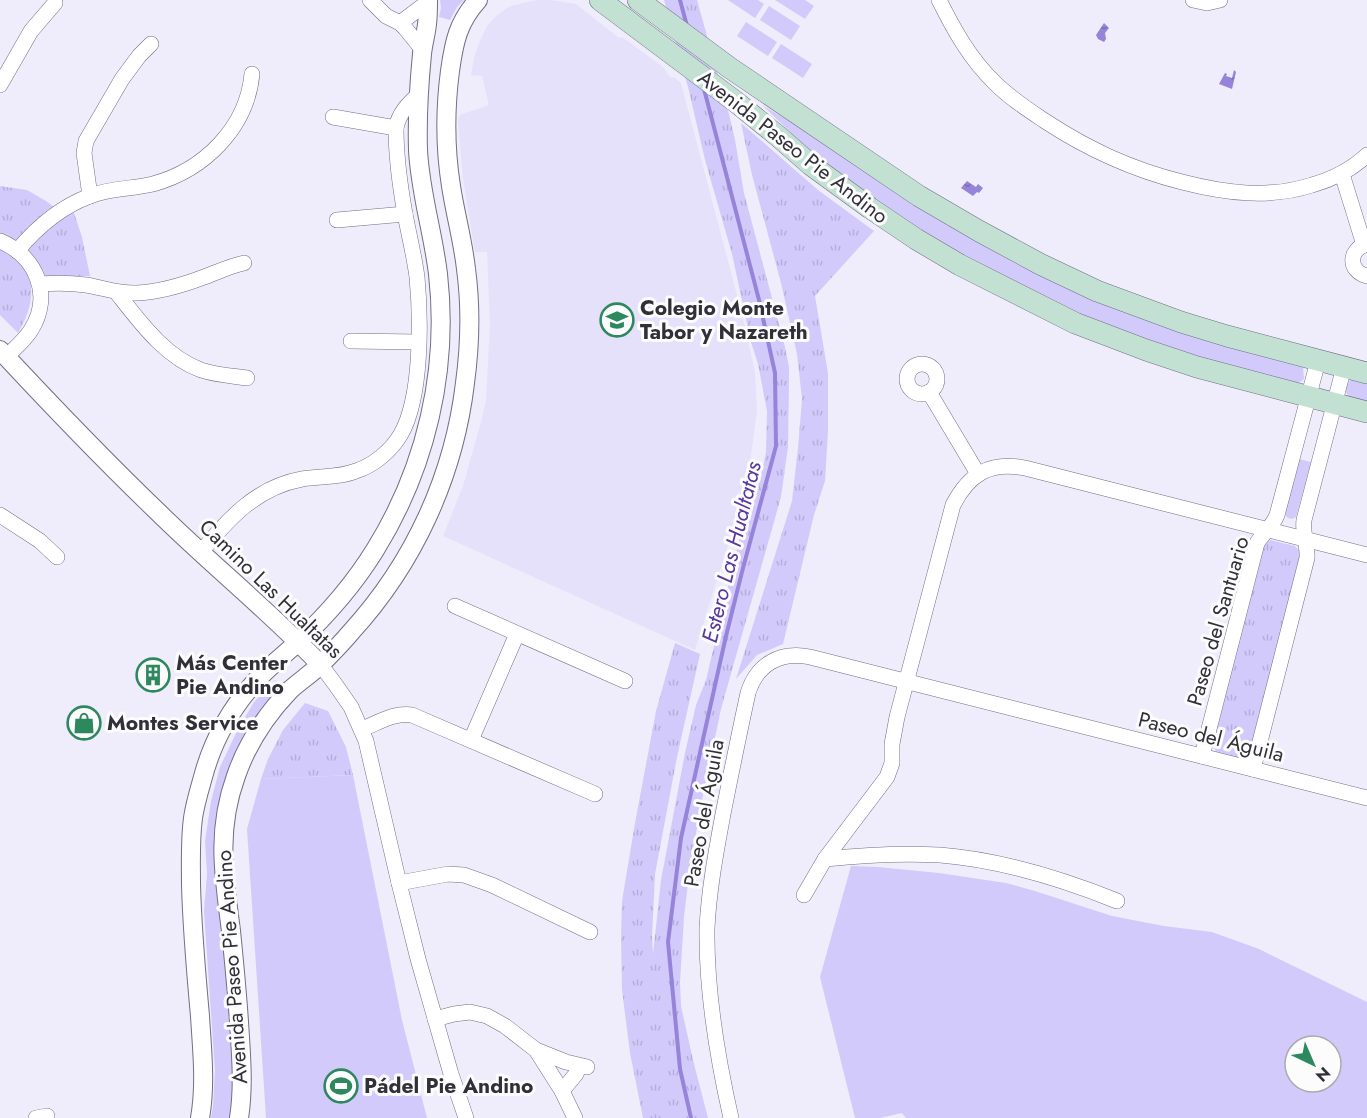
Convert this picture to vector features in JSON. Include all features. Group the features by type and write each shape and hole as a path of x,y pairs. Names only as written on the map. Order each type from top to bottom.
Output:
{"main road":[{"name":"Avenida Paseo Pie Andino","path":"600,0 736,102 811,165 870,208 951,260 1075,323 1146,350 1197,367 1367,412"},
{"name":"Avenida Paseo Pie Andino","path":"639,0 730,68 919,196 1040,264 1097,291 1181,322 1367,373"}],"street":[{"path":"370,0 386,16 400,23 422,49"},
{"name":"Avenida Paseo Pie Andino","path":"239,1118 242,1088 241,1054 222,862 226,811 236,776 257,730 291,690 320,664 368,613 414,545 442,481 456,434 465,384 469,340 469,299 463,247 450,183 446,110 457,33 478,0"},
{"path":"939,0 963,44 994,82 1017,102 1056,129 1110,158 1170,179 1210,189 1260,194 1290,191 1323,182 1342,174 1367,155"},
{"path":"1193,0 1207,3 1220,0"},
{"path":"400,23 428,1"},
{"name":"Avenida Paseo Pie Andino","path":"200,1118 203,1059 192,920 190,858 191,831 202,778 212,750 231,714 255,681 298,642 339,599 374,552 403,497 420,453 429,420 440,351 441,314 435,255 422,193 417,134 422,49 428,1"},
{"path":"0,85 31,31 55,3"},
{"path":"90,196 84,153 86,141 122,79 151,44"},
{"path":"17,250 53,215 65,208 107,191 167,179 207,157 224,141 238,120 247,99 252,74"},
{"path":"201,552 243,507 270,490 300,479 355,472 388,450 400,434 410,408 417,374 419,317 417,274 400,180 396,128 401,114 419,94"},
{"path":"333,117 396,128"},
{"path":"1342,174 1365,245 1354,254 1353,263 1360,274 1367,276"},
{"path":"337,220 405,214"},
{"path":"0,242 17,250 30,264 40,284 84,284 117,292 137,293 175,286 244,263"},
{"name":"Camino Las Hualtatas","path":"40,284 40,303 36,321 27,337 3,354 161,516 320,664 343,694 362,729 372,762 418,959 466,1118"},
{"path":"117,292 157,339 175,356 203,370 247,378"},
{"path":"351,341 418,342"},
{"name":"Paseo del Santuario","path":"1202,756 1257,543 1275,521 1318,361"},
{"path":"1253,769 1307,558 1304,520 1344,367"},
{"path":"929,392 978,474"},
{"path":"804,895 825,859 887,777 892,763 895,725 952,505 964,486 978,474 1000,466 1025,468 1367,555"},
{"path":"0,515 40,540 57,557"},
{"path":"455,606 625,681"},
{"path":"471,740 517,634"},
{"name":"Paseo del Águila","path":"731,1118 720,1067 708,975 708,927 712,882 718,840 748,693 752,680 762,668 775,660 791,655 801,655 1367,798"},
{"path":"362,729 393,716 406,714 417,717 595,794"},
{"path":"825,859 889,855 939,855 964,858 1040,873 1117,901"},
{"path":"399,883 448,874 464,875 492,885 590,932"},
{"path":"435,1019 470,1012 487,1016 510,1029 536,1050 562,1091 575,1118"},
{"path":"536,1050 583,1066 562,1091"},
{"path":"36,1118 47,1116 44,1118"}],"shaded area":[{"name":"Colegio Monte Tabor y Nazareth","path":"537,0 576,4 619,38 622,37 663,67 670,77 681,83 742,314 755,372 757,411 751,455 745,491 695,650 443,536 463,486 482,418 486,400 490,325 487,252 475,252 463,179 458,121 460,115 489,105 482,76 471,75 474,58 487,26 510,6"}],"green space":[{"path":"440,0 464,0 450,20 439,17"},
{"path":"664,0 697,0 730,118 744,193 789,367 788,447 781,497 721,709 701,805 684,917 680,982 681,1006 708,1118 643,1118 630,1053 622,990 622,901 656,711 675,643 700,654 677,757 655,874 653,954 661,880 685,753 696,705 706,680 739,540 763,467 766,452 767,411 732,254"},
{"path":"728,0 758,0 764,4 755,18"},
{"path":"775,0 805,0 814,6 805,19"},
{"path":"769,6 800,26 791,40 760,20"},
{"path":"746,22 777,42 768,56 737,36"},
{"path":"781,44 812,64 803,78 772,58"},
{"path":"762,105 848,155 945,220 1303,367 1304,379 1297,384 1214,365 1085,318 936,242 831,171"},
{"path":"741,123 818,190 874,231 815,296 828,373 825,481 814,515 783,644 757,655 736,679 792,501 802,399 797,354"},
{"path":"0,186 27,190 65,215 73,210 82,237 90,276 52,276 31,286 28,311 18,333 0,315"},
{"path":"1351,379 1367,380 1367,405 1352,399 1347,394 1345,387"},
{"path":"1299,459 1311,462 1296,517 1292,519 1285,515"},
{"path":"1270,540 1295,546 1303,555 1251,756 1242,760 1216,752 1212,743 1261,547"},
{"path":"275,680 281,685 261,708 245,733 230,764 221,790 216,822 214,853 216,890 227,945 236,1053 233,1118 211,1118 215,1071 204,911 207,874 205,841 211,801 220,767 254,702"},
{"path":"305,703 328,711 346,747 353,775 261,779 268,759 283,730"},
{"path":"353,775 402,1020 427,1118 266,1118 247,829 261,779"},
{"path":"851,866 939,873 1006,883 1112,916 1212,932 1259,949 1367,1002 1367,1118 906,1118 902,1113 880,1118 855,1118 820,977"}],"water":[{"path":"1104,23 1109,28 1105,33 1104,42 1096,35"},
{"path":"1234,70 1236,72 1232,89 1219,84 1225,73 1226,76 1232,78"},
{"path":"967,181 976,187 978,184 983,188 973,196 961,188"}],"waterway":[{"name":"Estero Las Hualtatas","path":"680,0 687,26"},
{"name":"Estero Las Hualtatas","path":"691,1118 680,1069 668,942 681,838 726,636 776,446 775,373 759,300 704,89"}],"place":[{"name":"Colegio Monte Tabor y Nazareth","path":"617,320"},
{"name":"Más Center Pie Andino","path":"153,675"},
{"name":"Montes Service","path":"84,723"},
{"name":"Pádel Pie Andino","path":"341,1086"}]}
